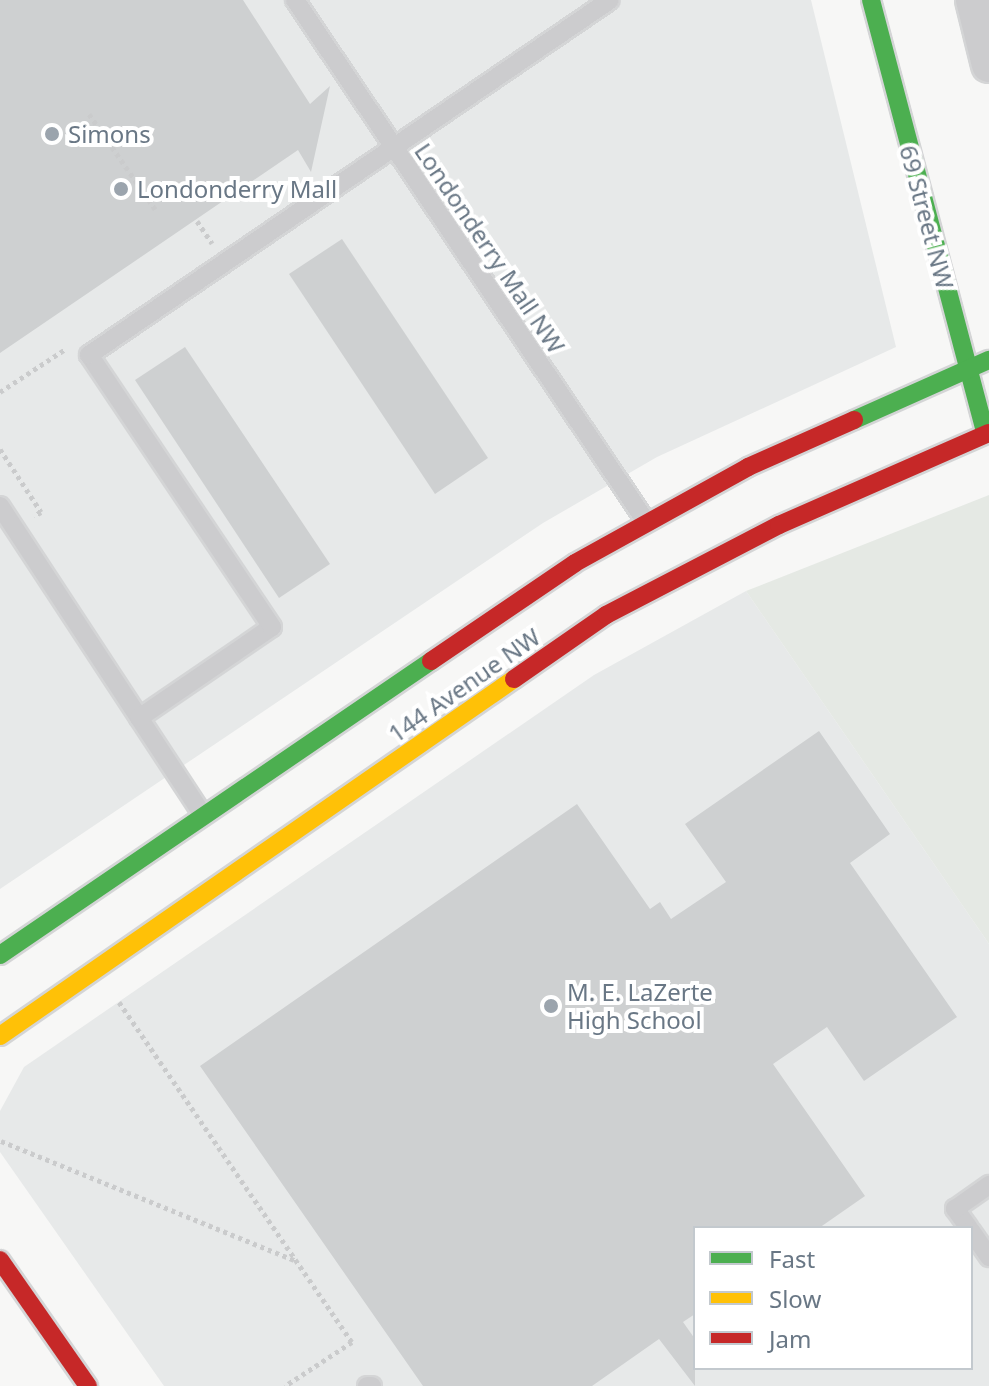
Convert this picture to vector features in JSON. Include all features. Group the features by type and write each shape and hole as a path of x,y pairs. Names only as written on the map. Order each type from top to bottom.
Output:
{"street":[{"name":"69 Street NW","path":"871,0 966,367 988,433"},
{"path":"973,0 989,65"},
{"name":"144 Avenue NW","path":"0,955 202,814 647,523 748,467 966,367 989,360"},
{"name":"144 Avenue NW","path":"2,1037 606,615 779,525 988,433"},
{"path":"1,1258 88,1386"}],"lane":[{"name":"Londonderry Mall NW","path":"295,0 647,523"},
{"path":"139,718 272,627 89,355 610,0"},
{"path":"0,506 202,814"},
{"path":"967,1226 955,1209 989,1185"},
{"path":"973,1234 989,1257"}],"path":[{"path":"89,114 155,209"},
{"path":"0,392 79,340 89,355"},
{"path":"119,1002 352,1342 285,1386"},
{"path":"1,1141 297,1261"}],"shaded area":[{"path":"0,0 811,0 896,347 657,457 543,523 0,889"},
{"path":"989,495 989,944 746,591"},
{"name":"M. E. LaZerte High School","path":"746,591 989,944 989,1386 164,1386 0,1152 0,1111 24,1067 594,675"}],"building":[{"name":"Londonderry Mall","path":"0,0 243,0 310,104 330,86 311,172 298,150 0,353"},
{"path":"342,239 488,458 435,494 289,274"},
{"path":"185,347 330,564 279,598 135,380"},
{"path":"819,731 890,834 850,863 957,1017 864,1081 827,1027 773,1064 865,1196 822,1226 693,1226 693,1315 683,1322 693,1336 695,1386 659,1339 592,1386 423,1386 200,1066 577,804 650,909 660,902 671,919 726,882 685,824"}],"traffic: fast":[{"path":"871,0 986,434"},
{"path":"854,420 989,360"},
{"path":"0,955 431,661"}],"traffic: slow":[{"path":"0,1036 514,679"}],"traffic: jam":[{"path":"431,661 575,563 748,467 854,420"},
{"path":"514,679 606,615 779,525 989,433"},
{"path":"0,1260 88,1386"}],"place":[{"name":"Simons","path":"52,134"},
{"name":"Londonderry Mall","path":"121,189"},
{"name":"M. E. LaZerte High School","path":"551,1006"}]}
